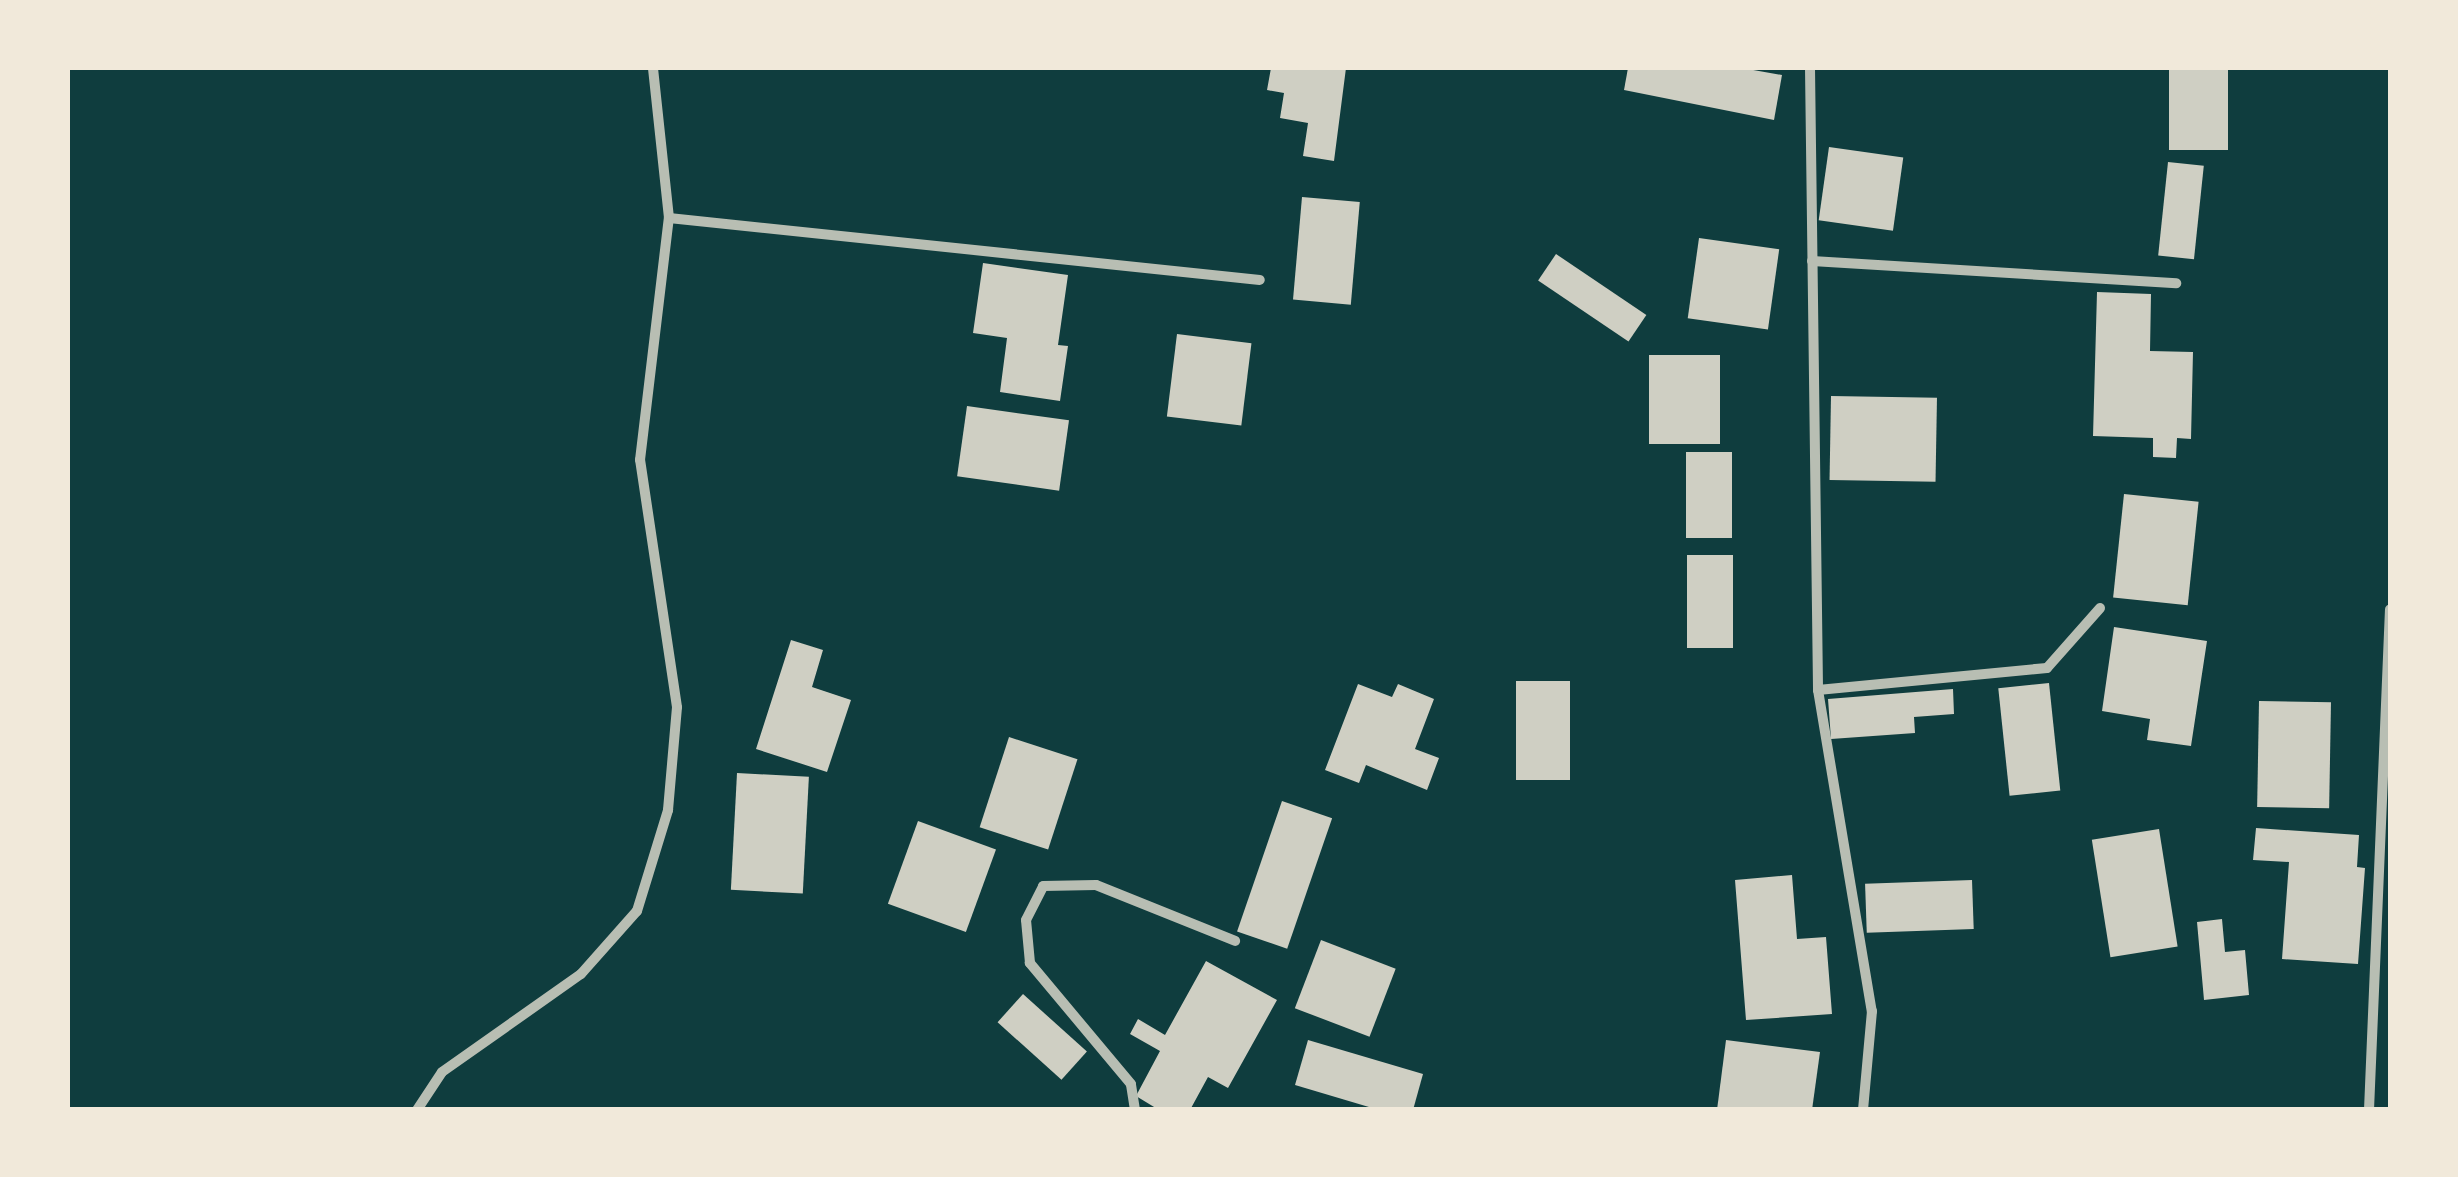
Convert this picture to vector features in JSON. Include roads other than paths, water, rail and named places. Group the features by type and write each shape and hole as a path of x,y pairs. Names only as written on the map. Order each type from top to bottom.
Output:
{"street":[{"path":"418,1110 442,1072 580,974 636,911 668,810 677,707 640,460 668,218 653,68"},
{"path":"1810,68 1818,690 1872,1011 1863,1110"},
{"path":"668,218 1260,280"},
{"path":"1812,261 2176,282"},
{"path":"1818,690 2046,668 2100,608"},
{"path":"2369,1110 2390,609"},
{"path":"1135,1110 1131,1084 1030,963 1026,920 1043,886 1096,885 1235,940"}]}
